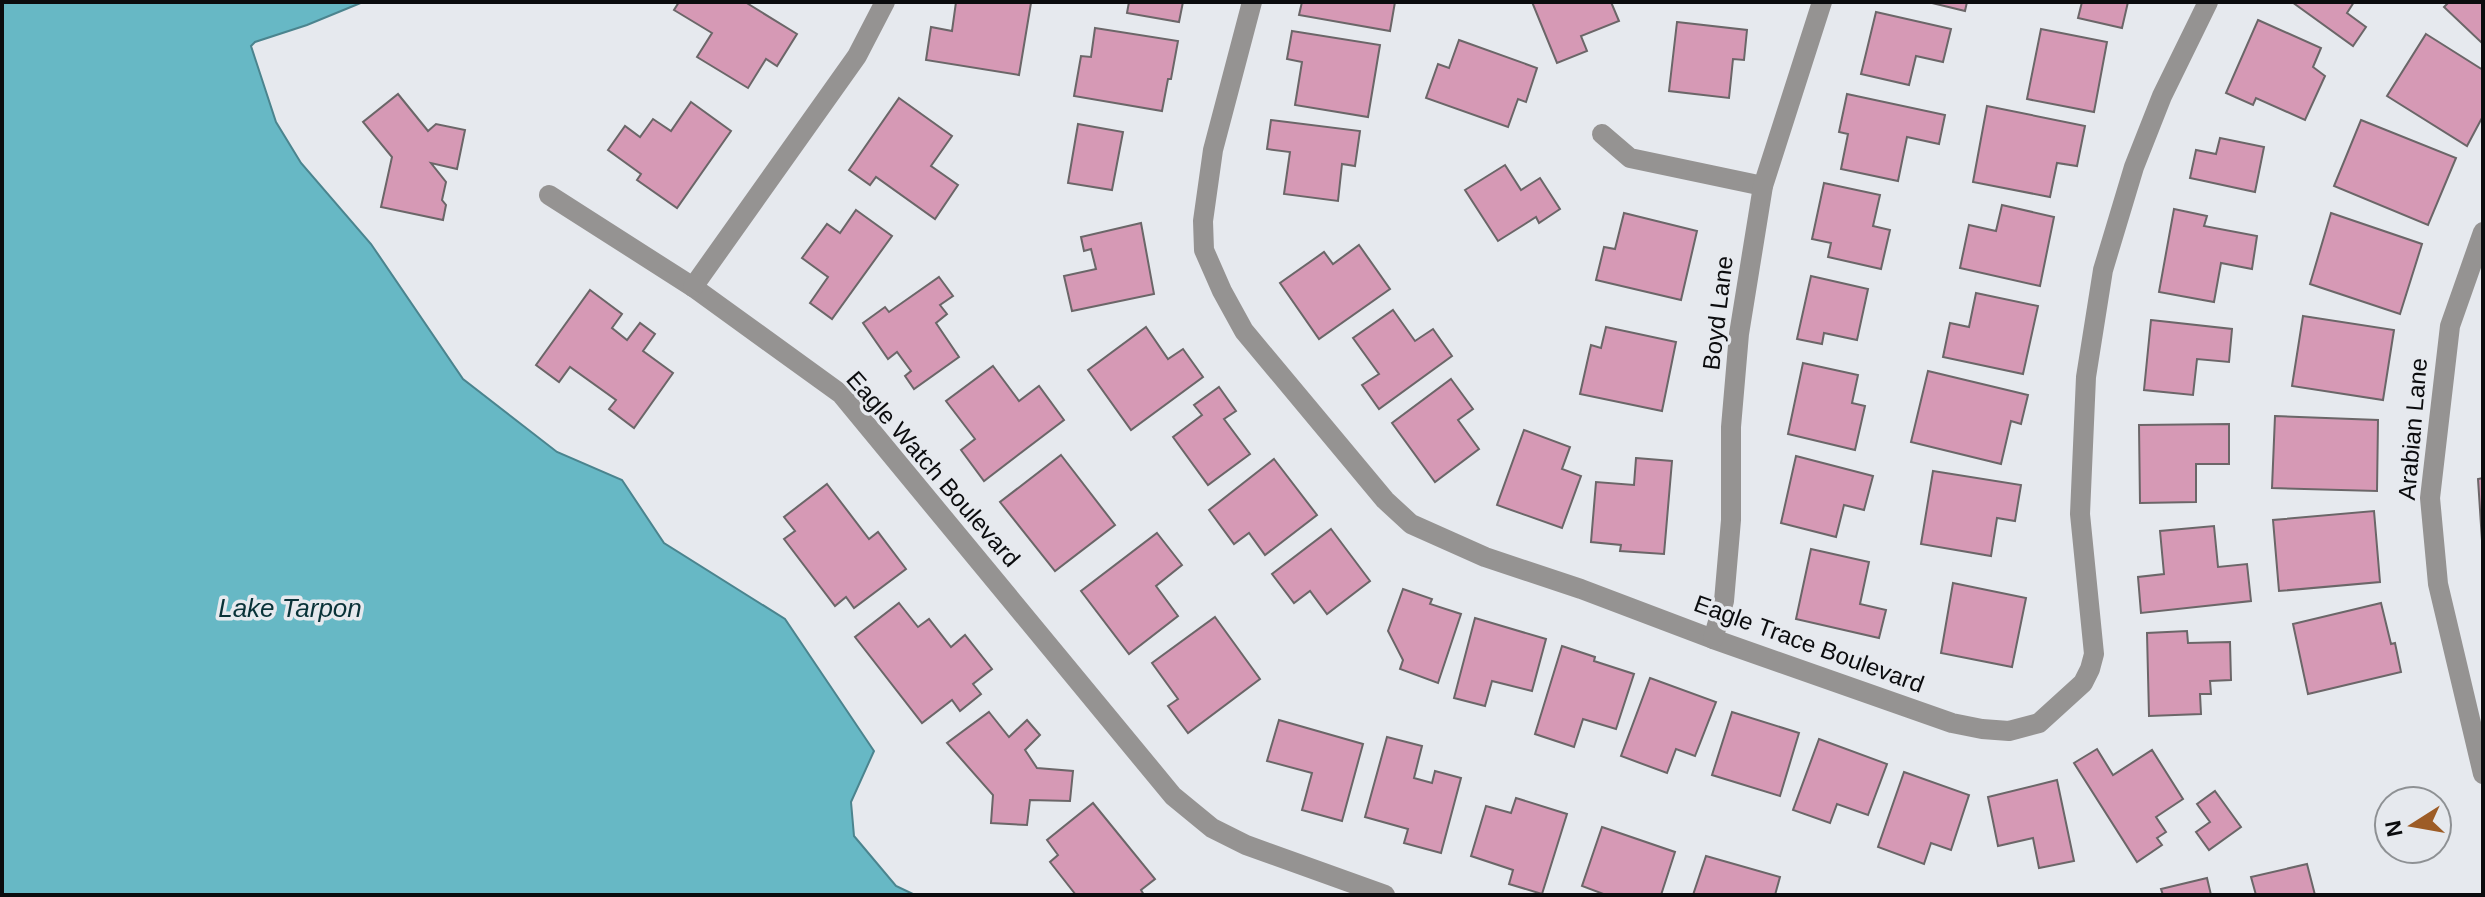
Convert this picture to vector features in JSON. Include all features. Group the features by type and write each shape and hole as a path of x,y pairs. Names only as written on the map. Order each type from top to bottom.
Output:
{"street":[{"path":"693,287 857,56 885,2"},
{"name":"Eagle Trace Boulevard","path":"1252,2 1213,150 1203,221 1204,250 1244,331 1385,500 1411,524 1485,557 1952,723 2009,731 2039,723 2083,683 2094,654 2080,514 2086,393 2103,270 2145,139 2162,96 2208,2"},
{"name":"Boyd Lane","path":"1713,639 1724,601 1731,520 1731,427 1739,334 1763,186 1822,2"},
{"path":"1602,134 1630,158 1763,186"},
{"name":"Eagle Watch Boulevard","path":"549,195 693,287 841,394 1173,796 1212,828 1246,845 1385,895"},
{"name":"Arabian Lane","path":"2483,232 2450,326 2430,498 2438,584 2483,774"}],"water":[{"name":"Lake Tarpon","path":"2,2 363,2 251,46 276,122 301,163 371,244 463,379 557,452 622,480 664,543 785,619 874,751 851,802 854,836 896,886 915,895 2,895"}],"building":[{"path":"679,2 745,2 797,34 777,66 766,59 748,88 697,57 712,33 674,10"},
{"path":"956,2 1031,3 1019,75 926,60 931,27 952,31"},
{"path":"1129,2 1183,2 1179,22 1127,13"},
{"path":"1302,2 1395,2 1390,31 1299,15"},
{"path":"1532,2 1611,2 1619,21 1581,36 1587,51 1557,63"},
{"path":"1928,2 1967,2 1965,11"},
{"path":"2082,2 2128,2 2122,28 2078,18"},
{"path":"2292,2 2354,2 2347,13 2366,27 2353,46"},
{"path":"2449,2 2483,2 2483,44 2444,7"},
{"path":"1876,12 1951,29 1943,62 1916,56 1909,85 1861,74"},
{"path":"2258,20 2321,48 2313,67 2325,76 2305,120 2256,98 2253,105 2226,93"},
{"path":"1677,22 1747,30 1744,60 1733,59 1729,98 1669,91"},
{"path":"1095,28 1178,41 1162,111 1074,96 1081,56 1091,57"},
{"path":"2041,29 2107,42 2094,112 2027,99"},
{"path":"1292,31 1380,45 1368,117 1295,105 1302,62 1287,59"},
{"path":"2426,34 2483,70 2483,116 2467,146 2387,96"},
{"path":"1459,40 1537,68 1526,102 1518,99 1508,127 1426,98 1438,64 1449,68"},
{"path":"398,94 428,131 436,124 465,130 457,169 431,163 446,182 442,200 446,205 443,220 381,207 392,157 363,122"},
{"path":"1847,94 1945,115 1939,144 1907,137 1898,181 1841,169 1848,134 1839,132"},
{"path":"899,98 952,136 931,166 958,185 935,219 876,177 870,185 849,170"},
{"path":"691,102 731,131 677,208 637,180 641,174 608,150 625,126 640,137 653,119 671,131"},
{"path":"1987,106 2085,126 2077,166 2057,163 2050,197 1973,182"},
{"path":"1271,120 1360,131 1355,166 1342,164 1338,201 1284,194 1290,152 1267,149"},
{"path":"2361,120 2456,158 2428,225 2334,186"},
{"path":"1078,124 1123,132 1112,190 1068,183"},
{"path":"2220,138 2264,147 2255,192 2190,178 2196,150 2216,154"},
{"path":"1505,165 1521,190 1540,178 1560,209 1539,223 1536,217 1498,241 1465,190"},
{"path":"1824,183 1880,195 1873,226 1890,230 1881,269 1828,257 1831,243 1812,239"},
{"path":"2002,205 2054,217 2040,286 1960,268 1969,225 1996,231"},
{"path":"2174,209 2207,216 2204,226 2257,236 2252,269 2221,263 2214,302 2159,292"},
{"path":"856,210 892,236 832,319 810,303 828,277 802,258 827,224 840,233"},
{"path":"1624,213 1697,231 1681,300 1596,280 1604,247 1615,249"},
{"path":"2331,213 2422,244 2400,314 2310,284"},
{"path":"1141,223 1154,294 1072,311 1064,276 1096,269 1091,249 1084,251 1081,237"},
{"path":"1359,245 1390,289 1319,339 1280,283 1324,252 1333,264"},
{"path":"1811,276 1868,289 1857,340 1824,333 1822,344 1797,339"},
{"path":"939,277 953,296 940,305 947,314 936,323 959,357 914,389 905,376 911,371 897,352 888,359 863,323 885,307 889,312"},
{"path":"590,290 622,314 612,328 627,340 640,323 655,334 643,351 673,373 634,428 609,409 616,400 570,367 559,382 536,365"},
{"path":"1976,293 2038,306 2023,374 1943,357 1950,323 1969,327"},
{"path":"1393,310 1415,341 1433,329 1452,356 1379,409 1362,385 1379,374 1353,338"},
{"path":"2303,316 2394,330 2383,400 2292,386"},
{"path":"2151,320 2232,329 2229,362 2197,359 2193,395 2144,390"},
{"path":"1146,327 1168,359 1183,349 1203,377 1131,430 1088,370"},
{"path":"1606,327 1676,342 1662,411 1580,394 1591,345 1601,348"},
{"path":"1803,363 1858,375 1852,403 1865,406 1855,450 1788,434"},
{"path":"993,366 1019,401 1039,386 1064,420 984,481 961,450 975,439 946,401"},
{"path":"1928,371 2028,395 2021,424 2011,421 2001,464 1911,442"},
{"path":"1451,379 1473,409 1458,420 1479,449 1435,482 1392,423"},
{"path":"1219,387 1236,411 1224,419 1250,454 1208,485 1173,437 1202,415 1194,405"},
{"path":"2275,416 2378,420 2377,491 2272,488"},
{"path":"2229,424 2229,464 2196,464 2196,502 2140,503 2139,425"},
{"path":"1524,430 1570,447 1562,469 1581,476 1562,528 1497,505"},
{"path":"1061,455 1115,525 1055,571 1000,502"},
{"path":"1796,456 1873,476 1864,510 1844,505 1836,537 1781,523"},
{"path":"1636,458 1672,461 1664,554 1620,551 1621,545 1591,542 1596,482 1634,485"},
{"path":"1274,459 1317,515 1265,555 1249,533 1234,544 1209,510"},
{"path":"1933,471 2021,485 2015,521 1997,518 1991,556 1921,544"},
{"path":"2483,478 2483,556 2478,479"},
{"path":"827,484 869,539 878,532 906,569 854,608 846,597 835,606 784,539 795,531 784,517"},
{"path":"2374,511 2380,582 2279,591 2273,520"},
{"path":"2214,526 2218,567 2247,564 2251,601 2141,613 2138,577 2164,574 2160,531"},
{"path":"1331,529 1370,581 1327,614 1310,591 1294,603 1272,574"},
{"path":"1157,533 1182,565 1156,586 1178,616 1129,654 1081,591"},
{"path":"1811,549 1869,562 1860,604 1886,610 1879,638 1796,619"},
{"path":"1953,583 2026,598 2012,667 1941,653"},
{"path":"1403,589 1432,599 1430,604 1461,614 1438,683 1400,669 1403,660 1388,631"},
{"path":"899,603 918,627 929,619 951,647 965,635 992,669 973,684 981,694 960,711 952,700 922,723 855,637"},
{"path":"2381,603 2401,672 2308,694 2293,624"},
{"path":"1215,617 1260,679 1188,733 1168,706 1178,699 1152,663"},
{"path":"1475,618 1546,639 1532,691 1492,681 1485,706 1454,698"},
{"path":"2187,631 2188,643 2230,642 2231,680 2210,681 2211,694 2200,694 2201,714 2149,716 2147,633"},
{"path":"1562,646 1634,674 1616,729 1583,719 1574,747 1535,734"},
{"path":"1650,678 1716,702 1695,756 1676,749 1667,773 1621,756"},
{"path":"989,712 1009,737 1027,720 1040,735 1025,750 1037,768 1073,771 1070,801 1030,800 1027,825 991,823 993,795 947,743"},
{"path":"1732,712 1799,733 1780,796 1712,775"},
{"path":"1279,720 1363,744 1342,821 1302,810 1312,773 1267,761"},
{"path":"1387,737 1422,746 1414,778 1432,783 1435,771 1461,778 1441,853 1404,843 1408,829 1365,817"},
{"path":"1819,739 1887,764 1868,815 1837,804 1830,823 1793,810"},
{"path":"2097,749 2113,775 2152,750 2183,799 2156,817 2166,832 2157,838 2162,845 2137,862 2074,763"},
{"path":"1904,772 1969,795 1951,850 1931,843 1924,864 1878,847"},
{"path":"2057,780 2074,861 2039,868 2033,838 1998,846 1988,797"},
{"path":"2215,791 2241,827 2209,850 2196,832 2210,822 2197,804"},
{"path":"1516,798 1567,814 1542,894 1509,884 1513,870 1471,856 1486,806 1511,813"},
{"path":"1093,803 1155,879 1141,890 1144,895 1076,895 1050,862 1058,855 1047,840"},
{"path":"1602,827 1675,852 1661,895 1606,895 1582,886"},
{"path":"1706,856 1780,877 1775,895 1693,895"},
{"path":"2307,864 2315,895 2256,895 2251,877"},
{"path":"2207,878 2211,895 2163,895 2161,889"}]}
